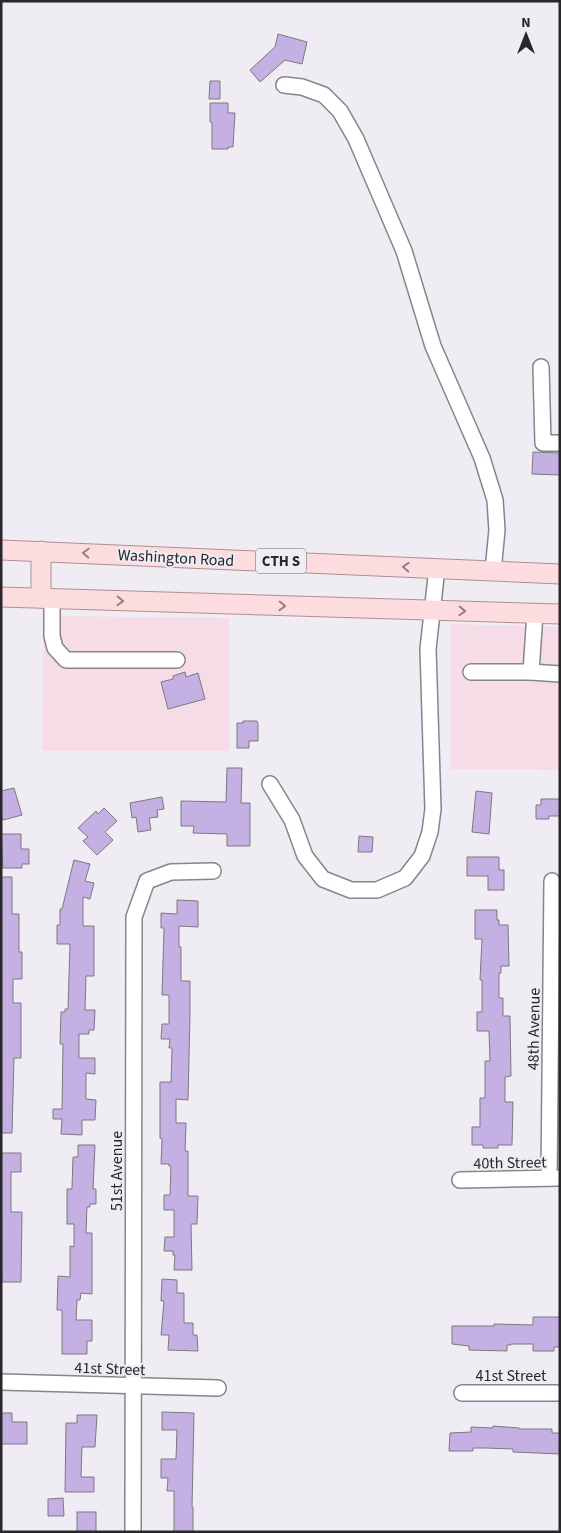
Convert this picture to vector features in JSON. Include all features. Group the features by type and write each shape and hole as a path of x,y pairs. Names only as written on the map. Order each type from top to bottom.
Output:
{"main road":[{"name":"Washington Road","path":"1,550 560,574"},
{"path":"41,551 47,599"},
{"path":"1,597 560,614"}],"street":[{"path":"284,85 302,87 324,95 340,111 356,139 404,253 433,346 482,458 495,500 497,530 493,571"},
{"path":"541,367 543,443 560,443"},
{"path":"270,784 292,820 305,856 323,879 350,890 376,890 405,878 422,856 430,832 433,809 428,649 437,568"},
{"path":"47,599 55,648 66,660 177,660"},
{"path":"532,672 535,613"},
{"path":"470,672 560,674"},
{"name":"51st Avenue","path":"132,1532 134,917 147,880 171,872 213,871"},
{"name":"48th Avenue","path":"552,881 554,1178"},
{"name":"40th Street","path":"460,1180 554,1178"},
{"name":"41st Street","path":"1,1382 218,1388"},
{"name":"41st Street","path":"462,1393 560,1393"}],"shaded area":[{"path":"44,616 229,618 229,751 42,751"},
{"path":"450,624 560,627 560,770 450,769"}],"building":[{"path":"278,34 307,42 302,64 285,60 260,82 250,70 275,47"},
{"path":"210,81 220,81 220,99 209,99"},
{"path":"210,103 228,103 228,113 235,113 233,147 228,147 228,149 212,149"},
{"path":"533,452 560,453 560,475 532,474"},
{"path":"185,672 186,677 198,673 205,699 168,709 161,682 173,679 173,676"},
{"path":"243,721 257,721 258,741 249,741 249,748 237,748 237,723 243,723"},
{"path":"227,768 242,768 241,803 250,803 250,846 227,846 227,834 193,833 194,826 181,826 181,801 226,802"},
{"path":"14,788 22,815 3,820 1,815 1,791"},
{"path":"476,791 492,793 489,834 472,832"},
{"path":"162,797 164,809 157,810 158,817 149,818 151,830 138,832 136,817 132,818 130,803"},
{"path":"541,799 560,799 560,816 549,816 549,819 536,819 536,805 541,805"},
{"path":"104,808 117,821 105,832 113,840 97,855 83,841 88,837 78,828 96,811 98,814"},
{"path":"1,834 21,834 21,849 29,849 29,864 22,864 22,868 3,868"},
{"path":"359,836 373,837 372,852 358,852"},
{"path":"467,857 499,857 499,870 504,870 504,890 488,890 488,876 467,876"},
{"path":"74,860 90,864 85,881 94,883 90,899 83,897 83,926 94,926 94,976 86,976 85,1010 95,1010 94,1030 89,1030 89,1034 79,1034 79,1058 95,1058 95,1074 86,1073 86,1099 96,1100 95,1120 82,1120 82,1135 61,1134 62,1119 53,1119 53,1109 62,1109 63,1044 60,1044 61,1012 65,1012 65,1009 68,1009 70,944 57,944 57,925 60,925 60,909 62,909"},
{"path":"1,877 12,877 12,914 19,914 19,952 22,952 22,979 13,979 13,1003 21,1003 21,1058 14,1058 12,1133 1,1133"},
{"path":"177,900 198,901 198,927 179,926 181,981 190,981 190,1015 188,1100 176,1099 176,1123 186,1123 185,1151 188,1151 188,1196 198,1196 197,1224 191,1224 192,1270 174,1270 175,1255 173,1255 173,1251 164,1251 165,1237 174,1237 174,1210 164,1210 164,1195 170,1195 171,1166 169,1164 161,1164 160,1082 171,1082 172,1048 169,1048 170,1039 161,1039 162,1024 169,1024 169,995 162,995 164,928 161,928 161,913 177,914"},
{"path":"475,910 497,910 499,925 508,925 509,966 501,966 501,973 499,973 499,998 503,998 503,1016 510,1016 511,1076 505,1077 505,1102 513,1102 512,1145 498,1145 498,1148 483,1148 483,1145 472,1145 472,1127 480,1127 480,1098 485,1098 485,1061 490,1061 489,1031 477,1031 477,1012 482,1012 482,980 480,980 482,939 475,939"},
{"path":"78,1145 95,1145 93,1189 96,1189 96,1204 90,1204 90,1207 87,1207 86,1233 92,1233 92,1294 81,1293 80,1300 77,1300 76,1320 92,1320 92,1341 87,1341 87,1354 62,1354 62,1310 57,1310 58,1276 70,1277 70,1246 74,1247 74,1224 67,1224 67,1189 72,1189 73,1157 78,1157"},
{"path":"1,1153 21,1153 21,1172 11,1172 11,1212 22,1212 21,1282 2,1282"},
{"path":"162,1279 177,1280 177,1293 184,1293 184,1323 193,1323 193,1335 197,1335 198,1351 168,1350 169,1335 161,1335 164,1301 161,1301"},
{"path":"533,1317 560,1317 560,1347 554,1347 554,1351 533,1351 533,1344 511,1344 507,1345 507,1351 469,1350 469,1346 452,1344 452,1326 533,1325"},
{"path":"162,1412 194,1413 193,1532 174,1532 174,1491 167,1491 168,1478 161,1478 161,1459 176,1459 177,1430 162,1430"},
{"path":"1,1413 12,1413 12,1422 27,1422 27,1444 1,1444"},
{"path":"77,1415 97,1415 95,1447 82,1447 81,1477 94,1477 94,1492 65,1492 66,1423 77,1423"},
{"path":"493,1426 519,1429 552,1429 552,1433 560,1433 560,1454 513,1452 513,1449 485,1448 473,1448 473,1451 449,1451 450,1433 471,1432 471,1427 493,1428"},
{"path":"63,1498 64,1516 48,1516 48,1499"},
{"path":"77,1512 96,1512 96,1532 77,1532"}]}
